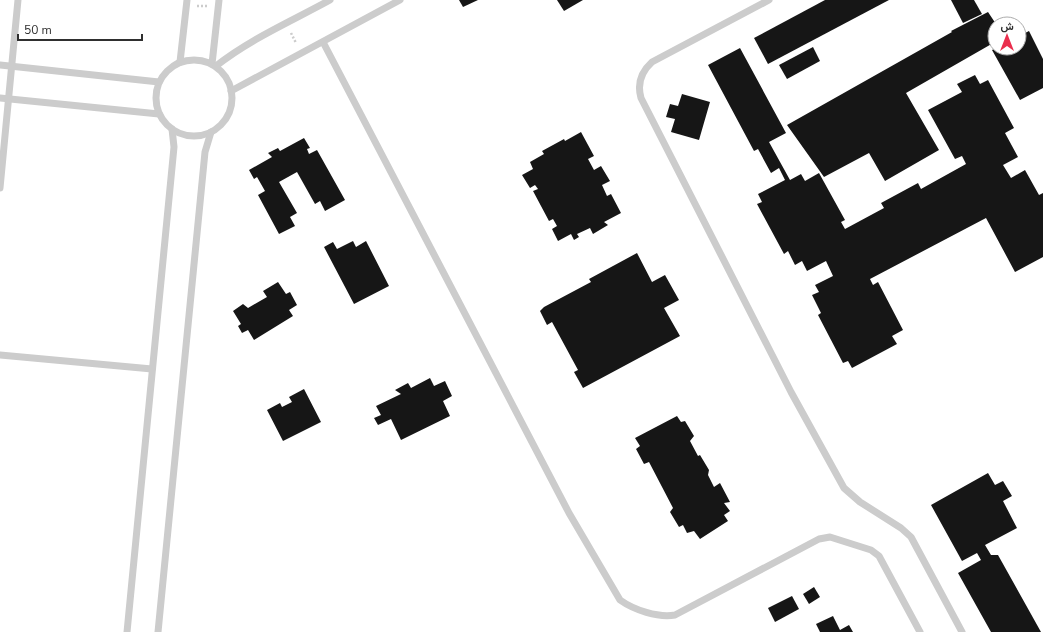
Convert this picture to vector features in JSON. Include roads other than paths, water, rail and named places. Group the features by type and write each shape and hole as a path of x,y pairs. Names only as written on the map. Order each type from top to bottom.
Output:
{"lane":[{"path":"0,188 18,0"},
{"path":"214,65 237,50 330,0"},
{"path":"231,91 400,0"},
{"path":"769,0 652,62 646,68 640,79 639,91 641,98 791,392 844,488 860,502 911,537 962,632"},
{"path":"180,62 187,3"},
{"path":"214,65 219,3"},
{"path":"323,42 569,513 620,600 630,606 661,616 675,615 819,539 830,537 871,550 879,556 920,632"},
{"path":"197,60 214,65 224,74 230,84 231,106 227,117 220,126 211,132 201,135 181,133 172,128 165,122 156,104 156,92 164,73 172,66 180,62 197,60"},
{"path":"0,65 159,82"},
{"path":"0,98 160,114"},
{"path":"127,632 174,147 172,128"},
{"path":"158,632 205,152 211,132"},
{"path":"0,355 152,369"}]}
